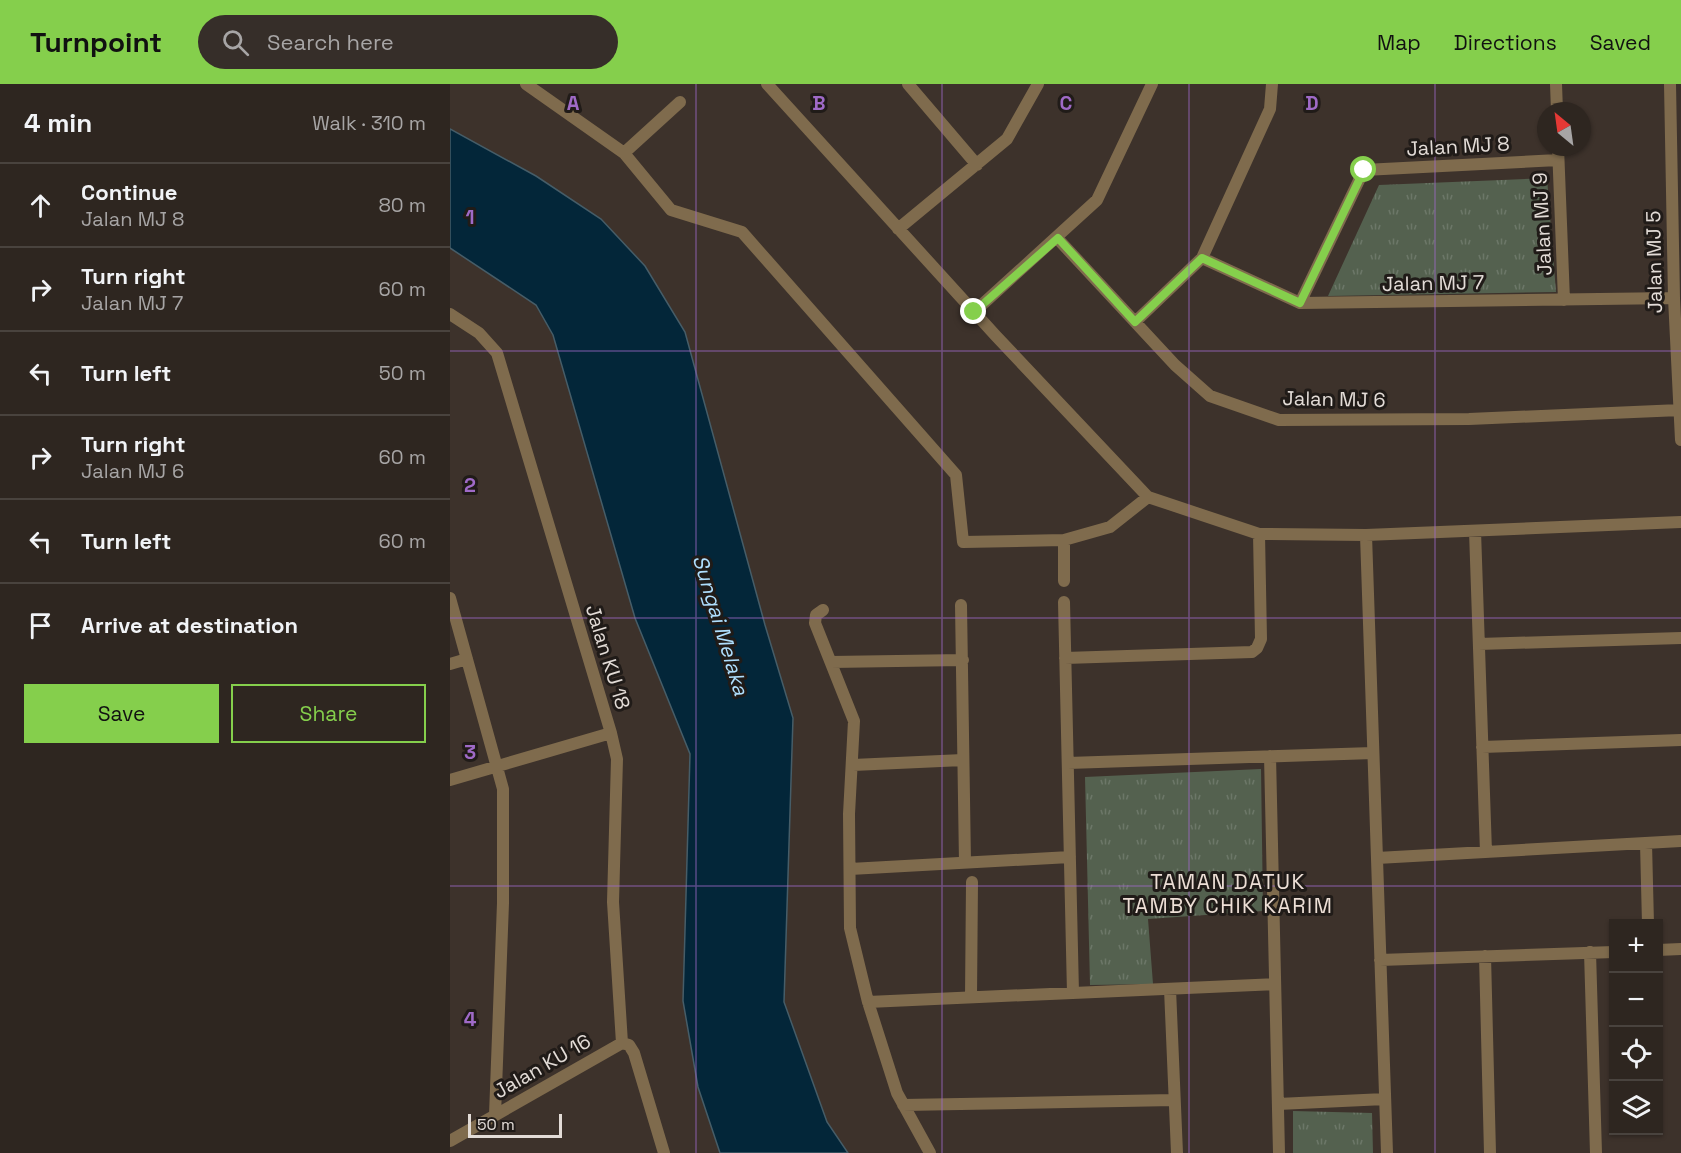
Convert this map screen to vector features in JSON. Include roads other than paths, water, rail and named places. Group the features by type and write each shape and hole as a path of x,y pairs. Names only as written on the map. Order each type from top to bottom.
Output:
{"street":[{"path":"528,84 624,153 672,210 742,232 956,476 963,542 1064,540 1110,527 1148,497"},
{"path":"767,84 974,312 1148,497 1259,534 1366,535 1681,522"},
{"path":"898,229 1007,139 1038,84"},
{"path":"974,312 1058,238 1097,200 1152,84"},
{"path":"1135,322 1202,258 1270,109 1272,84"},
{"path":"1556,84 1557,102"},
{"name":"Jalan MJ 5","path":"1670,84 1674,298 1681,440"},
{"path":"911,85 977,165"},
{"path":"624,153 680,102"},
{"name":"Jalan MJ 9","path":"1558,156 1564,300"},
{"name":"Jalan MJ 8","path":"1300,303 1364,170 1558,160"},
{"name":"Jalan MJ 6","path":"1058,238 1135,322 1210,396 1279,420 1469,419 1680,410"},
{"name":"Jalan MJ 7","path":"1202,258 1300,303 1674,298"},
{"name":"Jalan KU 18","path":"450,314 479,333 497,353 611,733 617,759 613,902 622,1043"},
{"path":"1475,531 1486,852"},
{"path":"1065,658 1252,652 1261,639 1259,534"},
{"path":"1366,535 1387,1153"},
{"path":"1064,540 1064,581"},
{"path":"450,598 503,789 503,891 495,1115"},
{"path":"1064,602 1073,993"},
{"path":"961,605 965,863"},
{"path":"823,610 816,615 815,623 854,721 849,814 850,928 868,1002 903,1105 930,1153"},
{"path":"1479,644 1681,638"},
{"path":"450,664 467,659"},
{"path":"831,662 963,660"},
{"path":"450,780 611,733"},
{"path":"1482,747 1681,740"},
{"path":"1068,763 1373,753"},
{"path":"1270,756 1279,1153"},
{"path":"853,765 963,760"},
{"path":"1377,858 1681,841"},
{"path":"1646,843 1648,919"},
{"path":"850,869 1070,857"},
{"path":"971,997 972,882"},
{"path":"1663,950 1681,949"},
{"path":"1590,952 1596,1153"},
{"path":"1380,960 1609,952"},
{"path":"1485,956 1490,1153"},
{"path":"868,1002 1275,984"},
{"path":"1170,988 1177,1153"},
{"path":"622,1043 628,1045 634,1053 664,1153"},
{"name":"Jalan KU 16","path":"450,1141 622,1043"},
{"path":"1278,1104 1385,1099"},
{"path":"903,1105 1174,1100"}],"water":[{"name":"Sungai Melaka","path":"450,129 536,176 601,219 645,266 685,332 765,625 793,718 784,1002 827,1122 848,1153 720,1153 698,1087 683,1001 690,754 635,618 553,335 536,305 450,248"}],"district":[{"name":"TAMAN DATUK TAMBY CHIK KARIM","path":"1228,893"}]}
